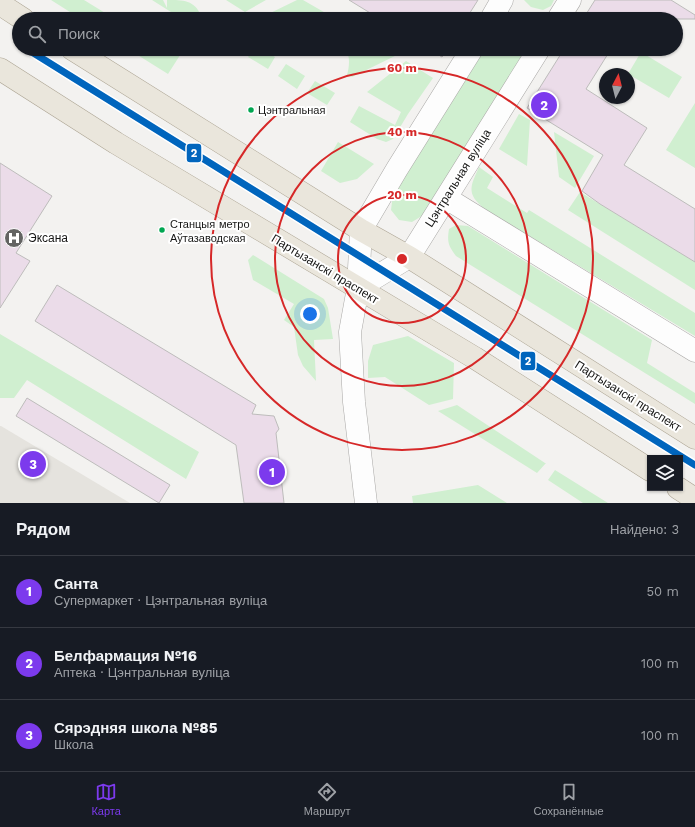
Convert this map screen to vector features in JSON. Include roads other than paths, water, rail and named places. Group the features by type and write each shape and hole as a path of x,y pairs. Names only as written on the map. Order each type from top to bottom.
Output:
{"main road":[{"path":"0,4 12,12"},
{"name":"Партызанскі праспект","path":"83,56 361,230 409,257 695,438"},
{"name":"Партызанскі праспект","path":"0,69 116,143 475,358 647,468"},
{"path":"683,491 695,499"}],"street":[{"path":"494,12 502,0"},
{"path":"562,12 570,0"},
{"path":"366,503 354,402 350,332 358,288 361,230 397,168 468,56"},
{"name":"Цэнтральная вуліца","path":"358,288 409,257 535,56"},
{"path":"446,198 695,351"}],"place":[{"name":"Белфармация №16","path":"544,105"},
{"name":"Цэнтральная","path":"251,110"},
{"name":"Станцыя метро Аўтазаводская","path":"162,230"},
{"name":"Эксана","path":"14,238"},
{"name":"Сярэдняя школа №85","path":"33,464"},
{"name":"Санта","path":"272,472"}]}
